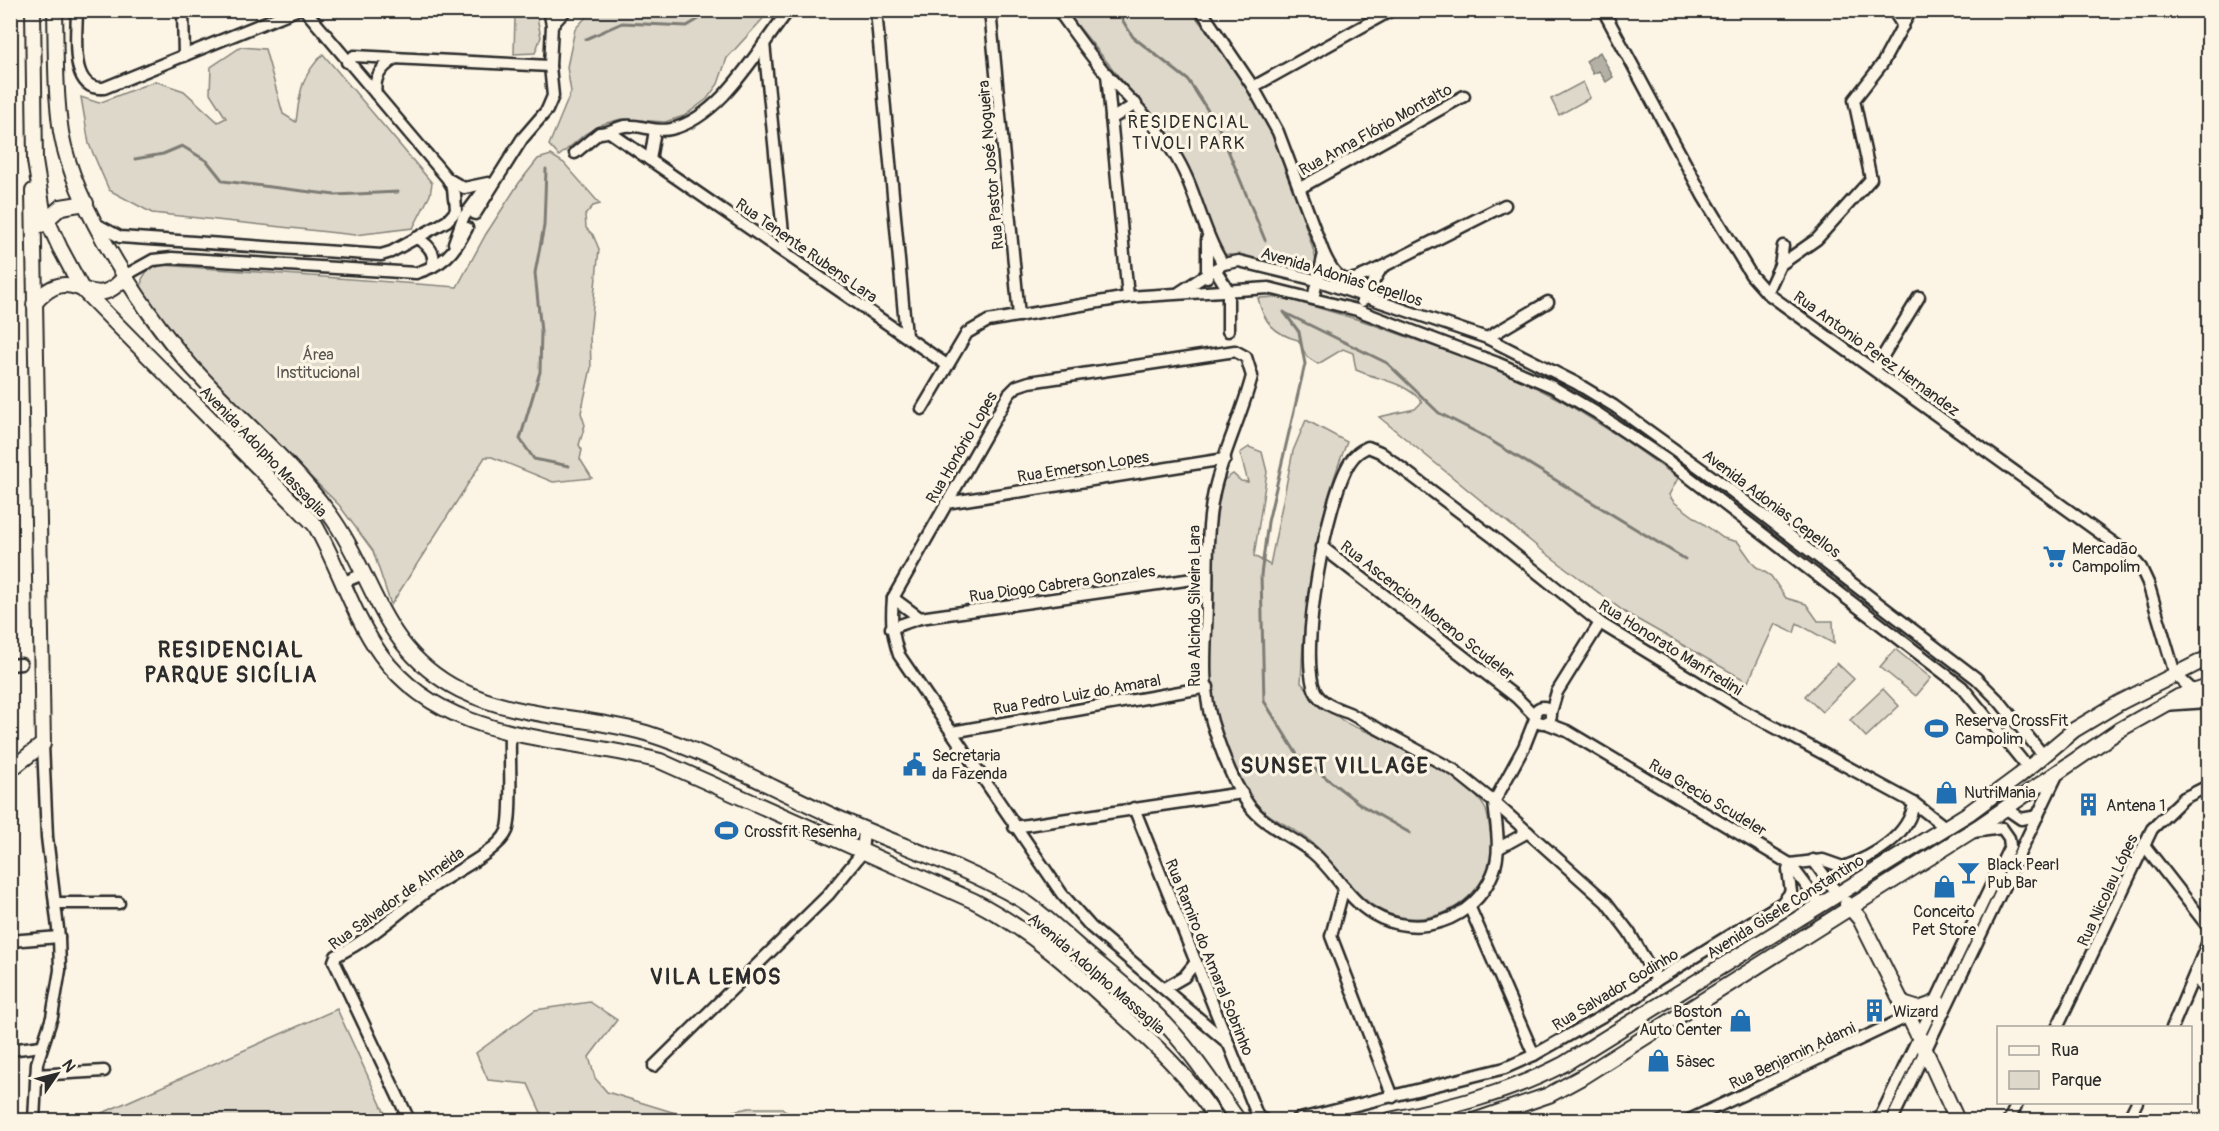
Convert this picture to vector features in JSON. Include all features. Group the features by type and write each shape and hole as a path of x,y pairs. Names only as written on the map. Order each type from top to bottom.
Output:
{"main road":[{"name":"Avenida Adolpho Massaglia","path":"33,10 34,161 46,219 82,289 315,525 344,582 364,629 383,657 417,691 465,719 510,734 611,750 660,761 974,901 1019,927 1072,969 1176,1064 1218,1120"},
{"name":"Avenida Adolpho Massaglia","path":"55,10 62,134 71,171 96,224 153,317 186,361 310,489 331,515 391,628 428,670 458,689 494,704 537,714 642,732 692,749 864,830 969,872 1025,901 1159,1018 1181,1041 1238,1120"},
{"path":"10,770 44,744 33,246 34,161"},
{"path":"33,246 36,233 46,219 61,207 86,203"},
{"path":"34,304 52,286 69,283 93,293 107,293 118,286 126,275"},
{"name":"Avenida Gisele Constantino","path":"1390,1120 1474,1101 1528,1083 1564,1064 1969,813 2074,730 2208,658"},
{"path":"1476,1120 1549,1095 1582,1077 1969,833 2057,775 2121,729 2163,705 2193,691 2208,687"},
{"path":"534,739 537,714"},
{"path":"2005,808 2003,802 2025,778 2028,768"},
{"path":"1837,893 1860,919 1906,1010 1957,1120"},
{"path":"1906,1010 1918,1009 1938,1002"}],"street":[{"path":"77,10 79,70 85,84 93,89 104,88 296,10"},
{"path":"183,10 184,56"},
{"path":"96,224 120,237 369,256 391,252 455,214 457,203 452,191 377,94 304,10"},
{"path":"478,209 522,139 548,110 553,96 550,66 552,25 549,10"},
{"path":"552,25 566,10"},
{"path":"575,153 599,133 611,133 624,126 655,130 670,129 697,120 718,103 789,10"},
{"path":"876,10 906,336"},
{"name":"Rua Pastor José Nogueira","path":"990,10 1019,316"},
{"path":"1058,10 1107,74 1136,104 1174,153 1196,197 1215,270 1227,290 1228,331"},
{"path":"1201,10 1253,87 1278,132 1324,254 1336,276 1343,281 1349,281 1382,267 1505,205"},
{"path":"1253,87 1392,10"},
{"name":"Rua Antonio Perez Hernandez","path":"1603,10 1714,215 1751,275 1767,293 2129,554 2141,568 2148,583 2175,674"},
{"path":"1893,10 1903,26"},
{"path":"1780,265 1817,239 1871,179 1854,100 1882,64 1911,10"},
{"path":"764,43 784,253"},
{"path":"348,62 354,56 393,60 550,66"},
{"path":"377,94 375,82 378,74 393,60"},
{"path":"1107,74 1128,297"},
{"name":"Rua Anna Flório Montalto","path":"1300,188 1464,96"},
{"path":"1111,119 1136,104"},
{"path":"650,160 655,130"},
{"name":"Rua Tenente Rubens Lara","path":"611,133 947,365"},
{"path":"451,255 463,218 488,183 508,162"},
{"path":"452,191 488,183"},
{"path":"436,226 445,217"},
{"path":"126,275 153,260 172,258 416,273 432,267 451,255 467,228"},
{"path":"416,238 433,253 432,267"},
{"path":"1207,238 1215,270"},
{"path":"1767,293 1780,265 1783,246"},
{"path":"1313,298 1324,254"},
{"name":"Avenida Adonias Cepellos","path":"1215,270 1239,261 1316,280 1487,338 1576,383 1666,442 1932,644 1991,693 2043,754"},
{"path":"1357,310 1382,267"},
{"path":"1177,294 1215,270"},
{"name":"Avenida Adonias Cepellos","path":"922,409 967,333 988,321 1128,297 1269,288 1357,310 1497,363 1553,387 1597,413 1677,468 1962,687 2028,768"},
{"path":"1875,369 1919,297"},
{"path":"1487,338 1548,302"},
{"name":"Rua Alcindo Silveira Lara","path":"1235,351 1246,357 1252,376 1214,490 1209,522 1206,667 1211,720 1227,764 1248,805 1265,821 1325,863 1344,886 1373,914 1396,924 1424,926 1449,919 1470,908 1482,894 1494,872 1499,848 1494,802"},
{"name":"Rua Honório Lopes","path":"891,628 893,598 1009,394 1017,386 1235,351"},
{"name":"Rua Honorato Manfredini","path":"1322,547 1349,463 1358,452 1368,447 1380,452 1600,622 1739,708 1914,803 1945,827"},
{"name":"Rua Emerson Lopes","path":"946,502 1225,459"},
{"path":"1322,547 1309,636 1310,668 1315,693 1330,706 1454,770 1494,802 1606,902 1629,932 1657,980"},
{"name":"Rua Ascencion Moreno Scudeler","path":"1322,547 1543,716"},
{"path":"344,582 363,574"},
{"name":"Rua Diogo Cabrera Gonzales","path":"891,628 920,618 1208,577"},
{"path":"893,598 920,618"},
{"path":"1494,802 1524,747 1600,622"},
{"path":"891,628 899,655 1014,827 1062,894 1091,927 1229,1044"},
{"path":"2175,674 2207,702"},
{"name":"Rua Pedro Luiz do Amaral","path":"952,732 1208,687"},
{"path":"1977,704 1991,693"},
{"path":"2163,705 2207,702"},
{"name":"Rua Grecio Scudeler","path":"1543,716 1790,864 1820,904"},
{"name":"Rua Salvador de Almeida","path":"409,1120 334,961 336,956 389,924 431,889 495,847 504,837 509,822 510,734"},
{"path":"2011,746 2026,734"},
{"path":"34,1120 36,1075 41,1046 57,997 59,936 47,837 44,744"},
{"path":"1880,1120 1922,1044 2057,775"},
{"name":"Rua Nicolau Lópes","path":"2058,1026 2152,829 2178,803 2208,786"},
{"path":"1014,827 1242,793"},
{"path":"1790,864 1823,860 1843,867 1866,859 1906,827 1912,819 1914,803"},
{"name":"Rua Ramiro do Amaral Sobrinho","path":"1134,808 1261,1119"},
{"path":"2005,808 2021,819 2038,816"},
{"path":"1892,1120 1938,1002 2010,846 2009,838 2002,828 1969,833"},
{"path":"654,1066 828,895 862,853 864,830"},
{"path":"1499,848 1528,832"},
{"path":"2144,845 2208,927"},
{"path":"1813,861 1837,893"},
{"name":"Rua Salvador Godinho","path":"1296,1120 1505,1068 1534,1055 1638,996 1657,980 1782,903 1791,892 1788,870 1790,864"},
{"path":"1344,886 1331,936 1393,1097"},
{"path":"55,903 119,903"},
{"path":"1470,908 1534,1055"},
{"path":"10,941 59,936"},
{"path":"2173,1026 2208,942"},
{"path":"1165,988 1184,977 1196,962"},
{"path":"2195,977 2208,993"},
{"name":"Rua Benjamin Adami","path":"1689,1120 1906,1010"},
{"path":"10,1050 41,1046"},
{"path":"36,1075 104,1071"},
{"path":"2009,1120 2017,1104"},
{"path":"2128,1120 2136,1104"}],"green space":[{"path":"599,10 770,11 727,58 718,84 707,99 684,116 665,122 621,119 603,124 585,134 559,156 549,145 571,92 567,67 575,29 587,16"},
{"path":"1066,11 1191,11 1244,79 1276,135 1316,260 1315,273 1307,276 1249,257 1221,254 1200,196 1178,150"},
{"path":"515,16 537,17 541,37 535,53 514,54"},
{"path":"241,47 265,49 283,114 296,122 305,78 323,54 432,183 430,195 413,228 355,235 152,213 109,190 89,144 81,97 99,103 155,81 184,91 218,122 226,118 210,93 211,67"},
{"path":"1583,82 1590,98 1559,115 1551,99"},
{"name":"Área Institucional","path":"551,155 564,163 600,204 593,206 585,215 586,228 593,235 599,249 590,334 591,368 581,413 585,425 579,445 582,450 580,459 592,478 553,482 492,457 485,457 391,605 373,551 339,505 201,368 168,330 141,290 142,279 147,271 162,265 457,287 486,234 519,183 538,159"},
{"path":"1281,297 1363,321 1510,374 1566,403 1678,478 1669,495 1674,502 1723,538 1738,542 1755,566 1771,576 1786,598 1806,604 1818,621 1833,621 1834,644 1797,623 1794,633 1775,624 1748,682 1626,613 1539,548 1379,417 1415,409 1422,402 1416,395 1400,386 1356,370 1353,353 1343,349 1318,364 1307,357 1298,340 1276,330 1263,313 1258,298"},
{"path":"1306,420 1347,442 1327,501 1314,560 1305,621 1301,683 1331,711 1354,727 1404,749 1451,775 1476,796 1488,816 1493,853 1480,883 1458,905 1444,913 1429,917 1397,916 1373,906 1353,888 1310,841 1259,807 1252,800 1235,771 1217,725 1209,662 1208,631 1210,567 1221,482 1233,474 1241,481 1248,482 1240,453 1249,447 1262,452 1267,472 1254,556 1270,565 1293,451"},
{"path":"1895,649 1931,678 1916,696 1880,667"},
{"path":"1837,663 1854,679 1822,712 1805,696"},
{"path":"1883,689 1899,706 1866,737 1850,720"},
{"path":"590,1002 617,1020 589,1057 595,1078 607,1092 695,1119 749,1108 782,1108 796,1120 542,1120 542,1115 528,1084 488,1080 476,1053 535,1010"},
{"path":"337,1009 388,1120 100,1120 98,1115"}],"shaded area":[{"path":"1600,52 1613,77 1606,82 1599,71 1593,74 1586,61"}],"waterway":[{"path":"586,39 622,23 687,26 714,10"},
{"path":"1116,10 1133,37 1188,80 1218,126 1265,240"},
{"path":"135,159 163,154 182,146 207,161 223,181 335,195 398,192"},
{"path":"546,169 544,226 535,273 541,332 540,372 520,439 534,459 569,466"},
{"path":"1284,312 1299,332 1305,364 1268,522 1261,575 1264,701 1298,756 1361,805 1410,833"},
{"path":"1285,313 1387,363 1439,413 1480,434 1685,559"}],"place":[{"name":"Mercadão Campolim","path":"2054,557"},
{"name":"Reserva CrossFit Campolim","path":"1937,729"},
{"name":"Secretaria da Fazenda","path":"914,764"},
{"name":"NutriMania","path":"1946,792"},
{"name":"Antena 1","path":"2088,805"},
{"name":"Crossfit Resenha","path":"726,831"},
{"name":"Black Pearl Pub Bar","path":"1969,873"},
{"name":"Conceito Pet Store","path":"1944,886"},
{"name":"Wizard","path":"1875,1011"},
{"name":"Boston Auto Center","path":"1740,1020"},
{"name":"5àsec","path":"1658,1061"}],"district":[{"name":"RESIDENCIAL TIVOLI PARK","path":"1189,132"},
{"name":"RESIDENCIAL PARQUE SICÍLIA","path":"231,662"},
{"name":"SUNSET VILLAGE","path":"1335,765"},
{"name":"VILA LEMOS","path":"716,976"}]}
